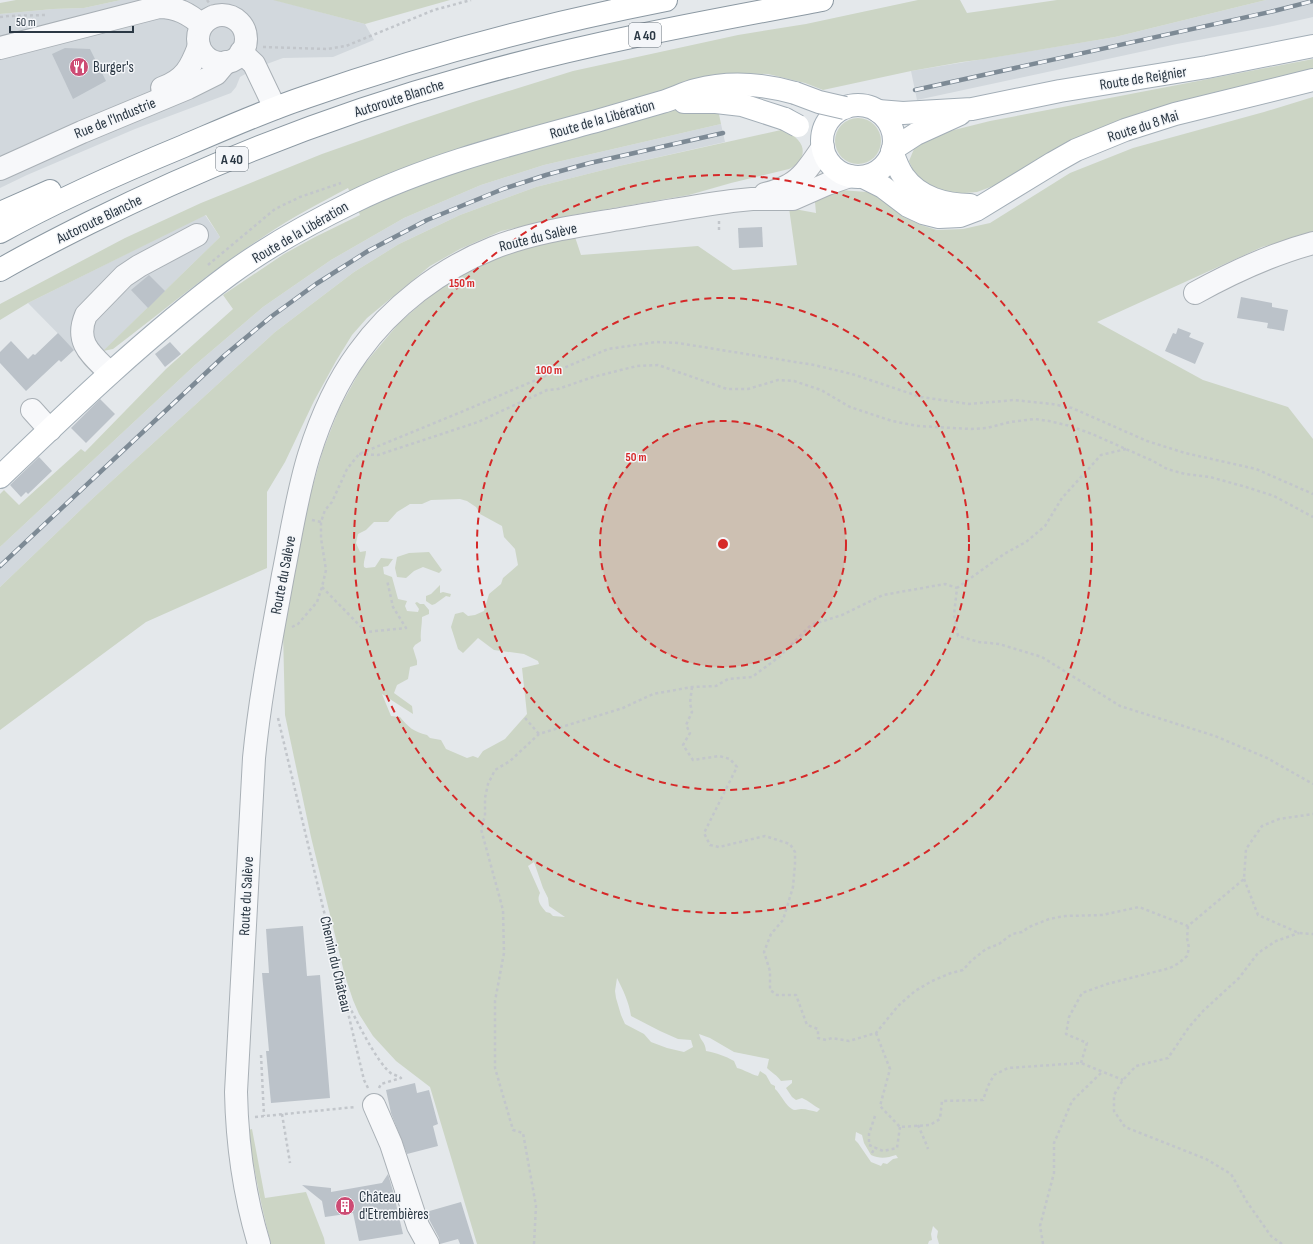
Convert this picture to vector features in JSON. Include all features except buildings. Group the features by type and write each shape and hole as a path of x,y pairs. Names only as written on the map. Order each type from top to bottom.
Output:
{"main road":[{"name":"Autoroute Blanche","path":"0,232 76,193 132,167 267,111 365,77 499,38 559,23 666,0"},
{"name":"Autoroute Blanche","path":"2,269 123,206 185,178 253,149 389,100 468,76 563,53 644,35 822,0"},
{"name":"Route de Reignier","path":"876,110 903,113 972,109 1060,91 1207,67 1313,46"},
{"name":"Route du 8 Mai","path":"856,176 883,187 913,209 934,216 960,216 976,210 1053,162 1076,150 1125,130 1175,114 1313,80"},
{"name":"Route de la Libération","path":"0,477 110,374 165,326 232,273 298,231 354,202 405,179 470,156 665,102 680,95 713,86 747,85 780,89 824,103 837,114"},
{"name":"Route de la Libération","path":"665,102 716,102 742,105 775,115 798,126 822,146"},
{"path":"853,106 862,106 876,110 884,117 892,132 892,150 889,159 878,171 856,176 837,170 832,166 824,154 822,146 824,130 837,114 853,106"},
{"name":"Route de Reignier","path":"892,150 916,134 972,109"},
{"path":"0,213 45,193 118,164 267,111"},
{"name":"Route du 8 Mai","path":"892,150 904,177 925,195 946,202 968,205 986,204"}],"street":[{"path":"0,48 159,7 182,11 201,35 203,53 210,59 218,62 237,53 246,36 243,27 237,20 223,15 214,16 201,35"},
{"path":"0,32 22,28 65,31"},
{"name":"Rue de l'Industrie","path":"0,157 54,132 169,86 187,71 201,35"},
{"path":"237,53 254,64 267,111"},
{"name":"Rue de l'Industrie","path":"0,169 82,132 188,88 216,74 237,53"},
{"name":"Route du Salève","path":"752,199 782,189 795,181 806,170 822,146"},
{"name":"Route du Salève","path":"259,1244 244,1183 236,1118 236,1068 252,784 260,704 299,494 308,456 318,428 334,394 357,354 378,328 402,304 430,283 461,263 492,248 542,232 718,203 752,199 793,199 827,184 856,176"},
{"path":"110,374 85,346 81,330 86,315 124,276 139,266 197,235"},
{"path":"1196,293 1238,270 1294,248 1313,243"},
{"path":"32,410 50,430"},
{"path":"378,1100 418,1226 428,1244"}],"path":[{"path":"237,53 341,47 357,42 434,10 471,0"},
{"path":"719,218 719,233"},
{"path":"273,630 288,630 298,624 317,602 326,570 321,538 321,522 325,510 332,502 347,469 359,454 608,349 656,342 678,343 814,365 852,374 920,397 969,404 1014,400 1072,408 1147,441 1185,453 1256,469 1313,494"},
{"path":"359,454 378,455 478,422 547,390 637,366 658,365 727,389 748,389 778,380 794,381 821,390 850,407 892,421 918,426 971,429 988,428 1010,422 1028,420 1049,421 1077,428 1127,449 1168,469 1185,474 1210,477 1274,496 1313,517"},
{"path":"1127,449 1101,455 1062,498 1045,526 1026,542 1004,554 957,588 954,615 958,636 979,642 999,644 1042,657 1120,706 1215,736 1267,758 1313,784"},
{"path":"322,587 366,632 406,628 393,607 387,580"},
{"path":"534,1244 536,1206 523,1133 513,1130 495,1068 495,1001 504,953 502,910 481,829 488,784 495,770 510,761 539,734 623,708 653,694 692,687 716,686 728,679 752,677 779,657 811,625 842,615 883,595 945,584 957,588"},
{"path":"692,687 690,703 692,712 686,725 690,733 683,745 693,760 719,756 730,759 738,767 704,833 710,845 719,847 764,836 790,844 795,852 793,887 783,920 771,934 764,952 770,971 770,990 777,995 796,995 807,1025 818,1029 818,1038 826,1040 832,1038 850,1041 876,1033 898,1006 915,991 938,978 963,970 971,961 986,949 999,944 1012,934 1022,932 1029,927 1049,919 1065,916 1102,915 1139,907 1188,926"},
{"name":"Chemin du Château","path":"278,716 364,1080 378,1100"},
{"path":"525,718 539,734"},
{"path":"1313,814 1279,819 1262,826 1246,849 1244,879 1258,915 1299,933 1313,934"},
{"path":"1081,1063 1087,1043 1066,1034 1069,1017 1082,993 1107,984 1170,968 1179,963 1187,956 1189,948 1187,938 1188,926 1244,879"},
{"path":"1282,1244 1271,1236 1247,1202 1231,1174 1206,1159 1125,1127 1114,1111 1114,1095 1123,1080 1136,1066 1168,1058 1202,1011 1239,978 1258,954 1276,941 1299,933"},
{"path":"236,1118 282,1114 378,1100 379,1088 381,1084 401,1078 392,1074 381,1061 362,1032 343,995"},
{"path":"876,1033 890,1069 880,1106 900,1127"},
{"path":"261,1055 264,1116"},
{"path":"900,1127 930,1125 940,1119 942,1101 983,1100 994,1075 1008,1068 1081,1063 1123,1080"},
{"path":"1043,1244 1040,1226 1054,1173 1054,1143 1072,1101 1102,1072"},
{"path":"282,1114 290,1163"},
{"path":"875,1116 869,1134 869,1145 883,1151 897,1148 900,1127"},
{"path":"918,1125 928,1149"},
{"path":"872,1153 875,1147"}],"shaded area":[{"path":"121,0 275,0 365,24 374,40 333,57 283,58 256,68 240,77 236,87 231,93 135,129 0,188 0,14 53,9 84,8"},
{"path":"1266,0 1313,0 1313,17 1177,44 917,100 911,71 1115,37"},
{"path":"721,124 725,142 619,166 536,187 460,215 399,244 354,272 275,332 92,499 0,587 0,547 195,365 263,307 331,260 404,218 481,185 544,165"},
{"path":"205,215 220,237 89,365 28,303"}],"green space":[{"path":"16,0 121,0 84,8 53,9 0,14 0,3"},
{"path":"273,0 450,0 365,24"},
{"path":"918,0 960,0 967,13 1057,0 1266,0 1115,37 911,71 823,90 805,83 768,74 730,73 711,75 721,124 544,165 481,185 404,218 331,260 263,307 195,365 0,547 0,494 4,490 19,505 81,449 85,452 166,369 233,309 223,295 284,254 360,215 348,188 296,216 246,248 188,290 113,349 103,351 220,237 206,215 28,303 0,320 0,304 125,238 201,203 322,154 473,102 573,71 738,35 806,24"},
{"path":"1313,59 1313,71 1142,112 1083,136 1004,182 977,192 953,194 940,191 916,177 909,161 914,149 934,135 990,121"},
{"path":"1313,97 1313,233 1262,247 1097,322 1203,380 1288,407 1313,439 1313,1244 939,1244 937,1237 938,1231 933,1226 931,1234 932,1240 929,1241 928,1244 477,1244 430,1087 396,1061 373,1036 359,1014 353,1000 345,976 311,837 285,715 283,632 302,524 323,450 339,409 362,367 399,323 429,297 458,276 492,260 529,247 575,237 581,255 698,246 733,270 797,265 789,208 816,213 815,202 840,190 867,192 876,195 902,216 921,225 937,230 963,229 990,223 1070,173 1133,148","holes":["460,499 467,501 476,507 480,514 502,526 504,537 515,549 518,565 503,578 501,584 489,594 484,611 468,616 463,612 455,614 451,627 458,649 463,653 478,638 494,650 524,654 538,661 539,664 522,668 527,714 505,739 483,751 478,758 473,756 467,758 446,749 441,740 430,738 427,735 415,731 400,717 391,716 382,694 413,714 412,706 394,693 397,685 408,679 410,667 417,665 413,648 421,641 422,617 429,614 429,610 424,604 417,602 415,603 419,609 418,612 407,611 405,606 407,601 398,599 392,577 384,574 383,567 388,566 393,559 381,558 375,567 364,567 366,551 360,552 356,543 358,534 366,530 374,522 388,522 397,512 410,504 422,504 431,500","534,862 548,898 549,906 565,917 553,916 542,908 539,901 540,893 528,866","617,978 624,992 631,1016 678,1039 691,1040 693,1047 684,1052 667,1048 651,1042 644,1034 625,1024 621,1015 615,991","699,1034 710,1038 734,1052 769,1059 767,1068 781,1081 792,1080 792,1083 786,1088 792,1097 796,1100 802,1098 820,1109 817,1112 805,1109 792,1109 775,1089 775,1086 771,1084 766,1075 760,1071 758,1076 752,1074 737,1068 734,1061 731,1059 706,1051 705,1045","856,1132 862,1135 864,1143 871,1155 884,1158 896,1155 898,1158 893,1159 887,1164 883,1163 881,1166 871,1162 855,1140"]},
{"path":"863,118 867,119 877,128 880,132 880,150 871,160 863,164 853,164 845,160 836,150 835,136 839,128 849,119"},
{"path":"781,130 798,140 802,148 803,153 800,161 789,169 689,195 567,216 501,231 460,249 430,266 367,318 352,335 314,401 285,462 267,492 267,568 146,622 0,730 0,587 92,499 275,332 354,272 399,244 460,215 536,187 619,166"},
{"path":"429,552 442,570 439,573 423,567 414,571 406,578 397,577 395,568 397,557 409,553"},
{"path":"440,585 440,593 443,592 451,594 450,597 446,596 432,605 426,601 426,596 431,594"},
{"path":"252,1129 265,1198 306,1192 325,1244 271,1244 250,1145 248,1130"}],"railway":[{"path":"915,90 1274,11 1313,1"},
{"path":"0,566 225,355 272,316 316,284 368,251 427,220 503,189 590,163 723,133"}],"place":[{"name":"Burger's","path":"79,67"},
{"name":"Château d'Etrembières","path":"345,1206"}]}
